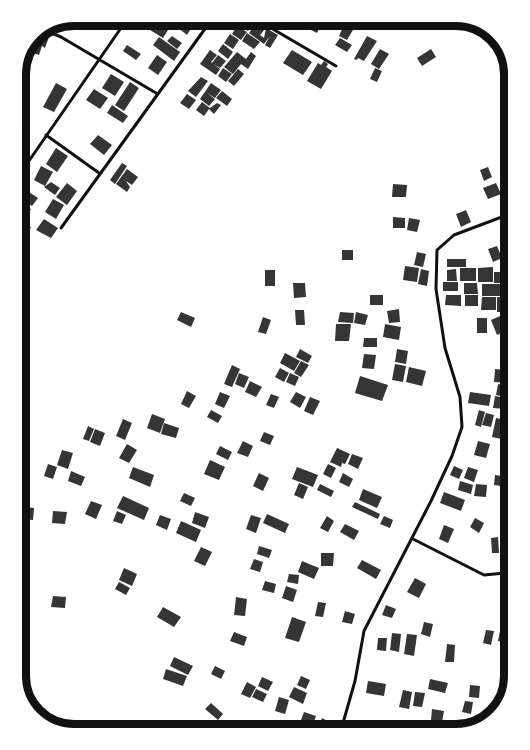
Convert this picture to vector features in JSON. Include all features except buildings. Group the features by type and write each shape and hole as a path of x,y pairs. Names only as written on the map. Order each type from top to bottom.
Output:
{"street":[{"path":"26,165 122,26"},
{"path":"61,228 156,93 207,26"},
{"path":"268,26 336,66"},
{"path":"49,32 156,93"},
{"path":"46,135 99,173"},
{"path":"343,724 355,681 364,631 413,538 452,456 462,427 460,397 446,348 439,310 436,289 436,250 454,235 504,216"},
{"path":"413,538 484,575 504,573"}]}
